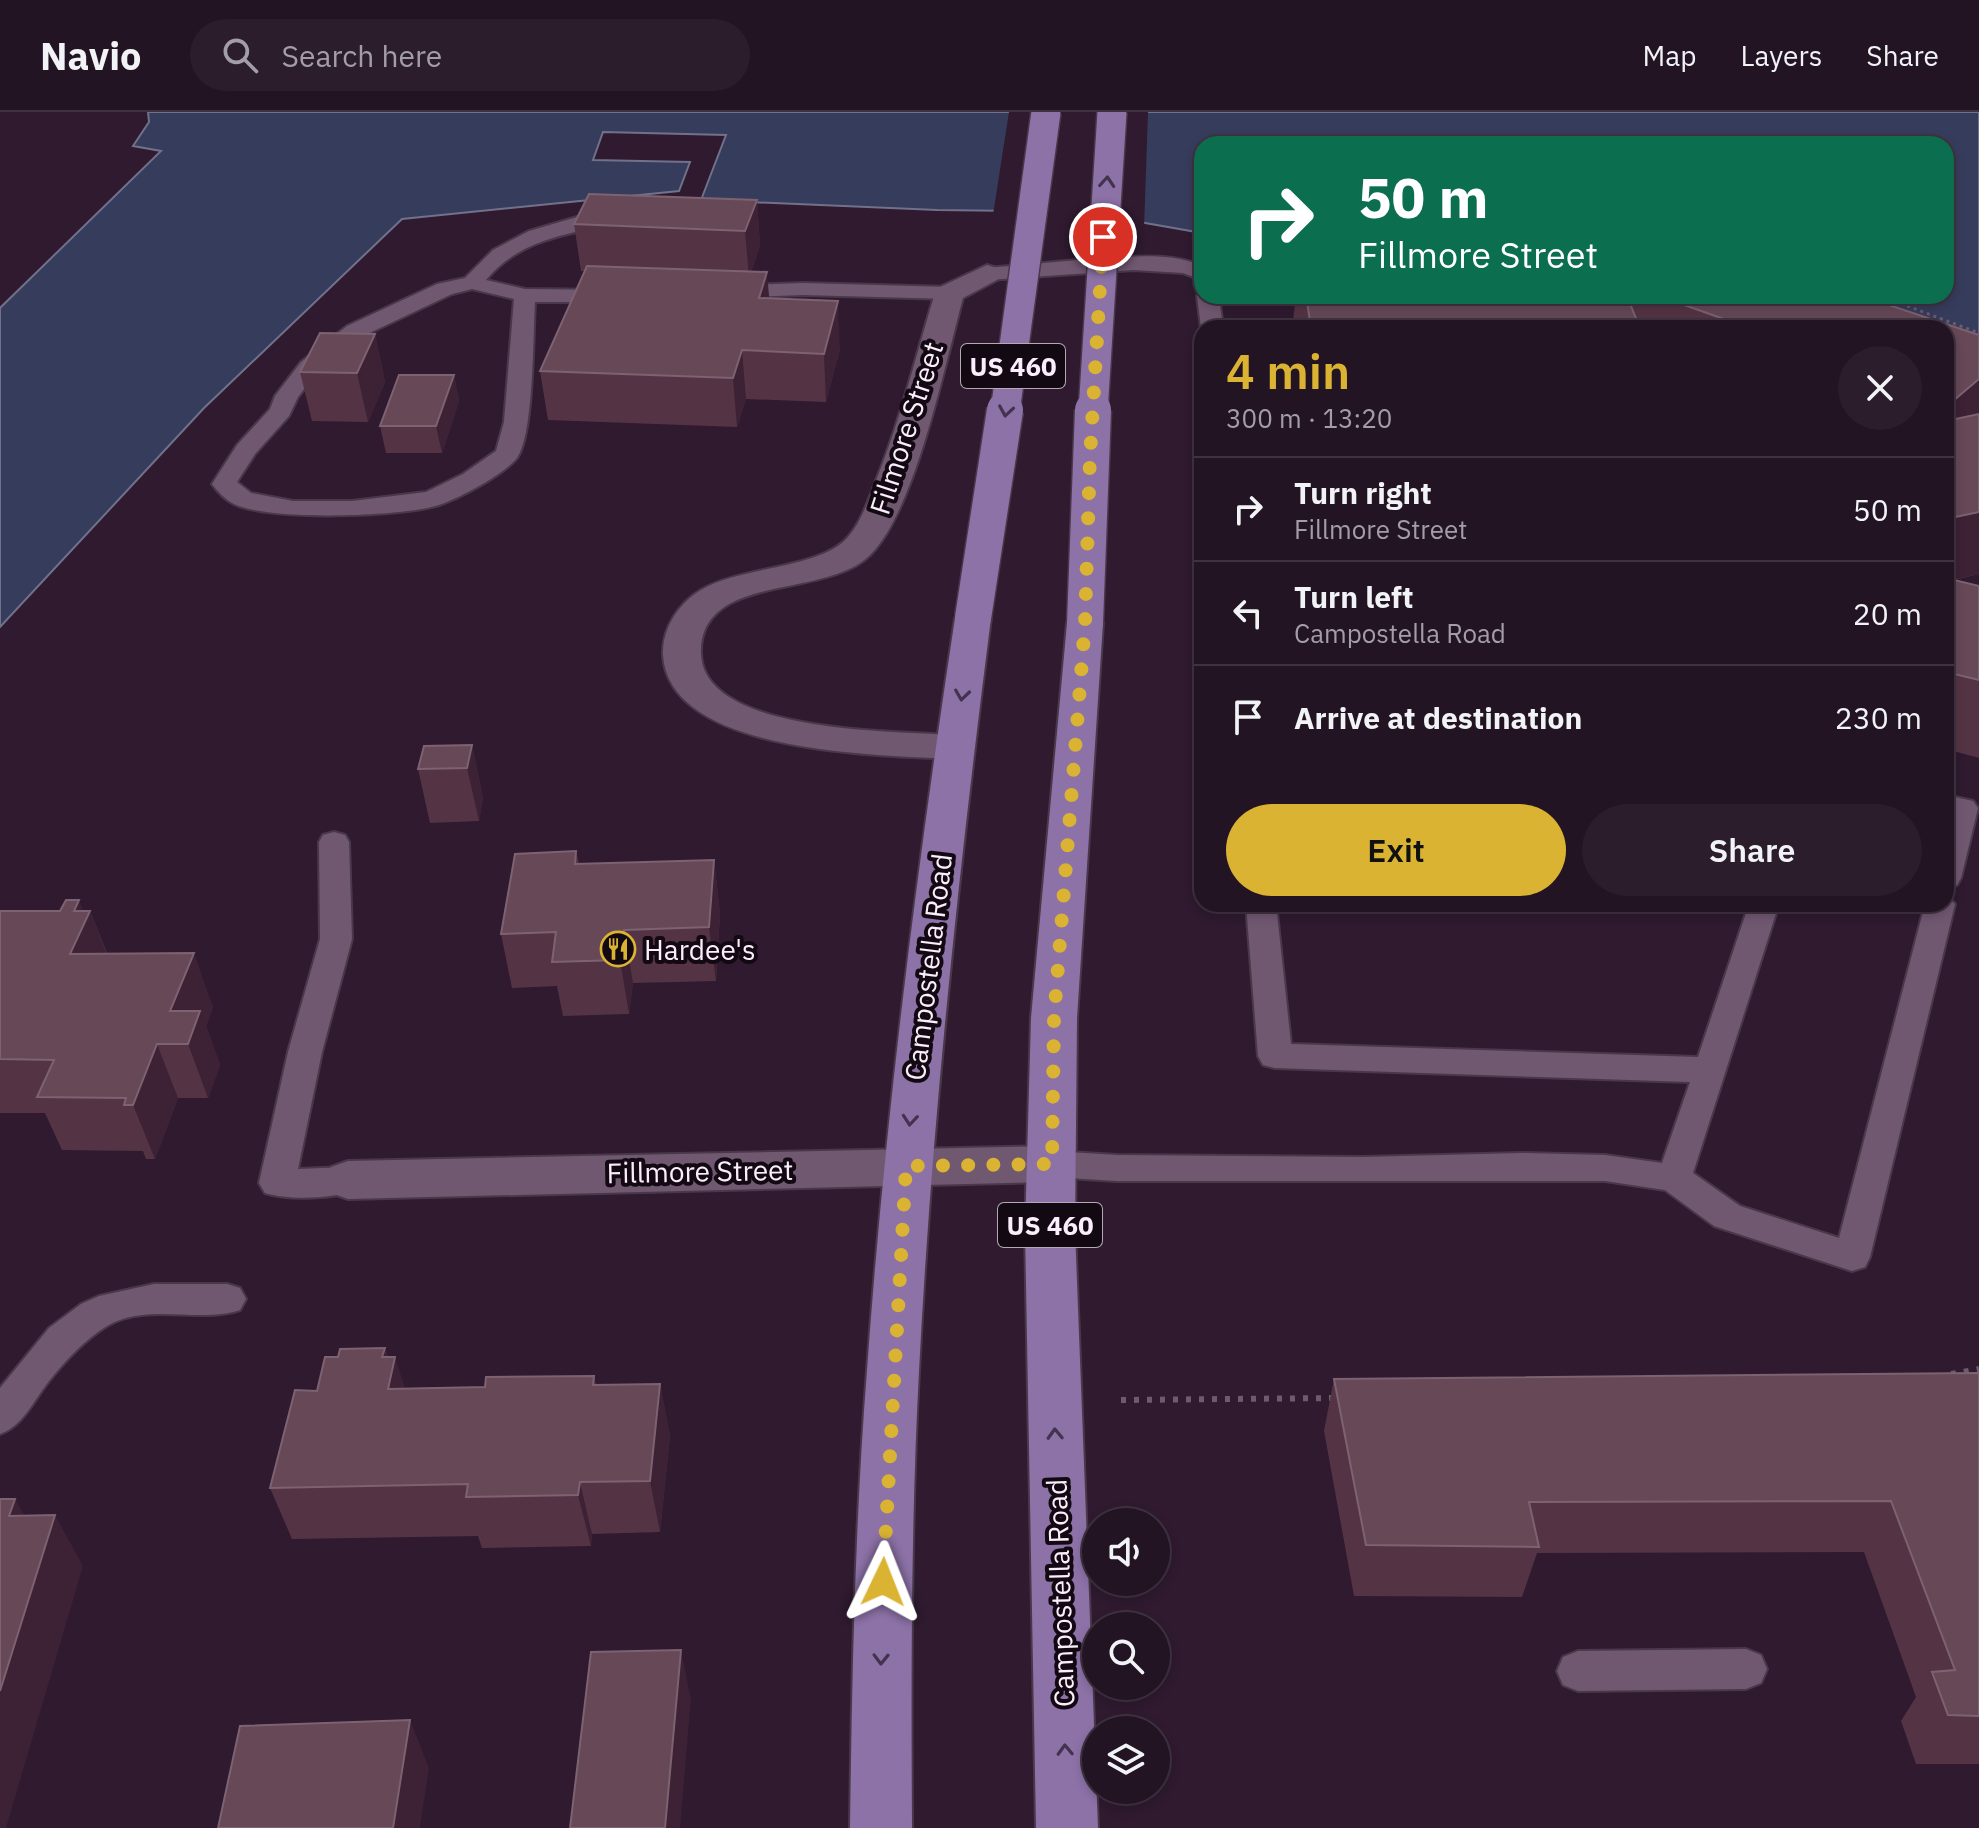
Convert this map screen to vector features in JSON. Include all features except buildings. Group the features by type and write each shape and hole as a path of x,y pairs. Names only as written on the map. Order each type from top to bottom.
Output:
{"main road":[{"name":"Campostella Road","path":"881,1828 884,1553 906,1166 917,1048 955,747 1020,317 1046,112"},
{"name":"Campostella Road","path":"1067,1828 1050,1283 1054,1018 1085,623 1090,442 1112,112"}],"street":[{"path":"950,293 987,274"},
{"name":"Filmore Street","path":"950,293 887,501 871,532 858,549 828,563 747,583 718,596 696,612 683,635 681,662 690,686 719,712 756,725 815,735 955,747"},
{"name":"Fillmore Street","path":"348,1180 1052,1164"}],"lane":[{"path":"472,283 483,267 505,250 540,234 577,224 638,215"},
{"path":"987,274 1156,263 1194,267"},
{"path":"525,295 516,422 507,454 472,479 432,499 352,508 293,508 243,499 224,484 245,450 281,411 301,376 355,331 394,311 445,289 472,283 525,295 645,295"},
{"path":"708,292 803,289 950,293"},
{"path":"1954,806 1963,808 1954,845"},
{"path":"334,842 336,939 305,1052 277,1183 348,1180"},
{"path":"1262,912 1275,1056 1711,1070"},
{"path":"1674,1178 1761,912"},
{"path":"1052,1164 1117,1168 1363,1170 1521,1166 1605,1168 1674,1178 1727,1216 1852,1257 1938,912"},
{"path":"0,1418 67,1334 110,1308 158,1299 227,1299"},
{"path":"1578,1671 1746,1669"}],"path":[{"path":"1902,304 1945,320"},
{"path":"1954,324 1979,333"},
{"path":"1935,1374 1979,1369"},
{"path":"1121,1400 1341,1397"}],"water":[{"path":"148,112 1979,112 1979,347 1954,333 1954,320 1920,320 1870,304 1954,304 1954,136 1194,136 1194,232 1083,212 937,210 701,200 726,135 603,132 593,160 690,162 679,191 402,219 204,408 0,627 0,308 161,151 133,146 149,122"}],"pier":[{"path":"1009,112 1148,112 1144,228 1082,216 993,215"}],"place":[{"name":"Hardee's","path":"618,949"}],"route":[{"path":"883,1582 897,1277 906,1166 1052,1164 1054,1018 1085,623 1090,457 1103,237"}]}
